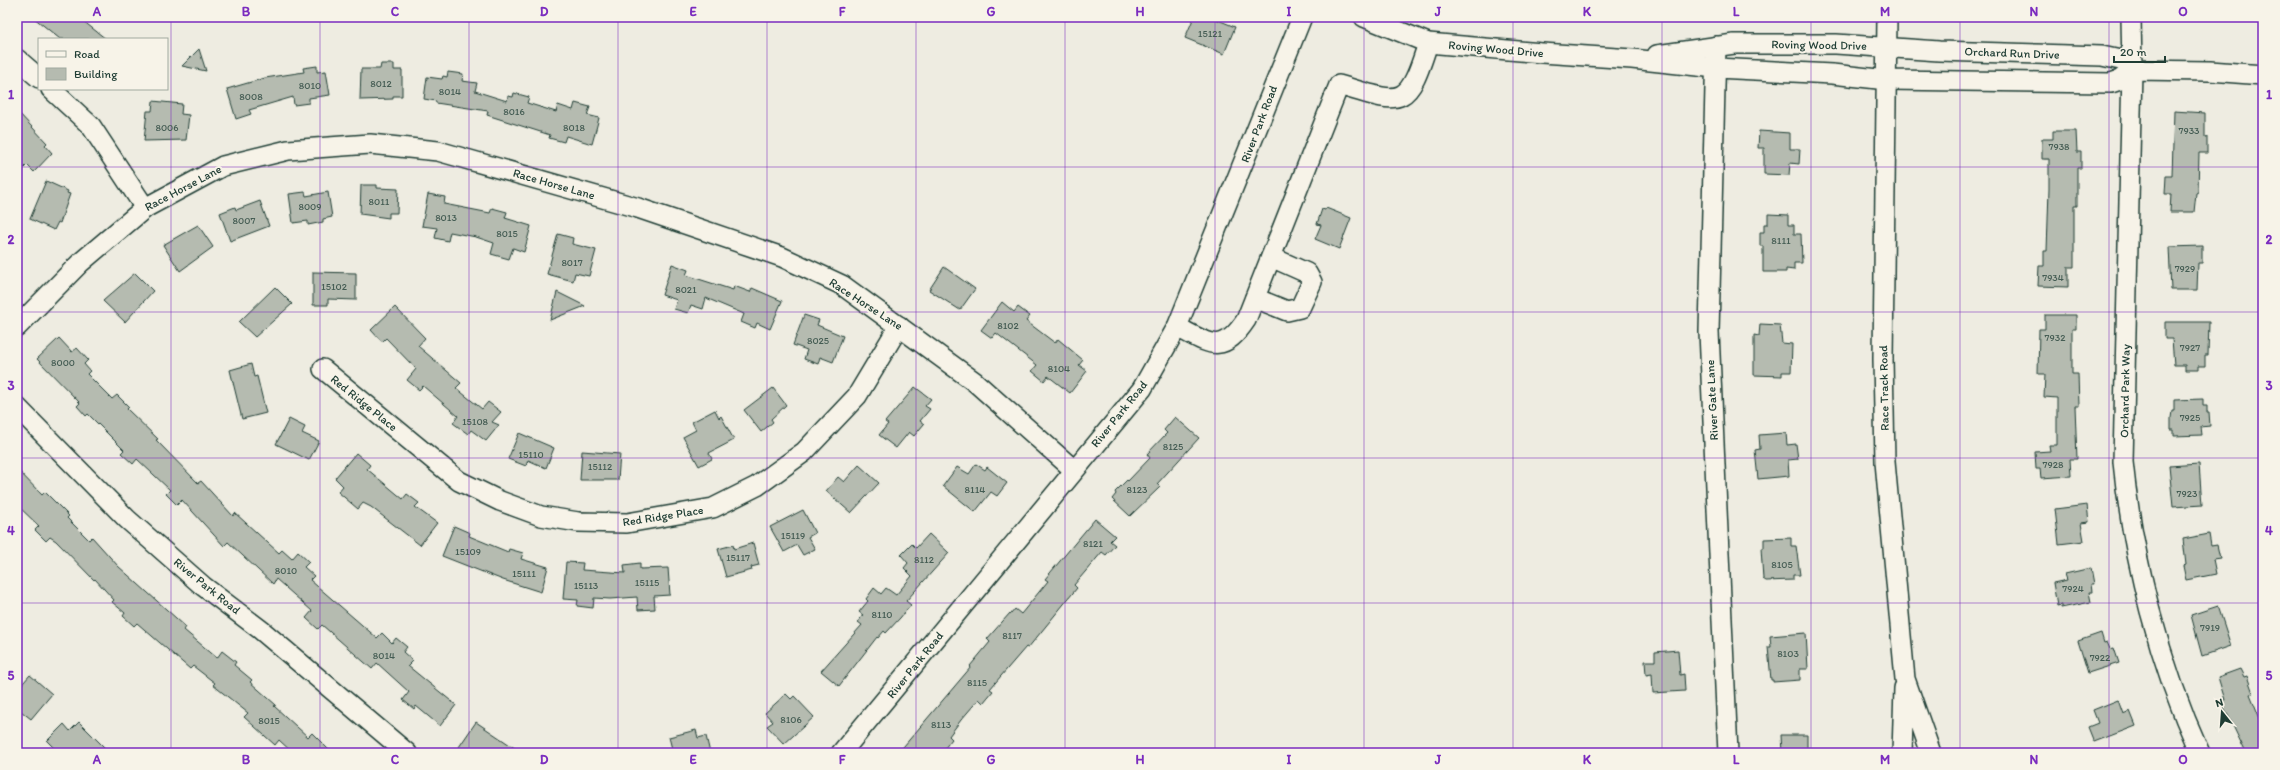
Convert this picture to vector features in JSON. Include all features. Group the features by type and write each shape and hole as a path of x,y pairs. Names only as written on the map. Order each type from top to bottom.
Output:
{"street":[{"name":"River Park Road","path":"841,753 1142,389 1177,327 1302,17"},
{"name":"Roving Wood Drive","path":"1364,17 1428,43 1632,59 1716,68 1832,74 1887,80"},
{"name":"Race Track Road","path":"1887,17 1883,359 1885,462 1905,679 1931,753"},
{"name":"Orchard Park Way","path":"2131,17 2132,70 2123,462 2126,497 2135,544 2157,632 2174,690 2200,753"},
{"path":"1177,327 1206,342 1219,344 1228,341 1237,333 1246,320 1339,85 1385,99 1401,96 1409,89 1417,76 1428,43"},
{"name":"Roving Wood Drive","path":"1632,59 1734,44 1813,44 1887,47"},
{"name":"River Gate Lane","path":"1716,46 1709,332 1728,753"},
{"name":"Orchard Run Drive","path":"1887,47 1939,51 2102,56 2125,61 2132,70"},
{"path":"17,59 38,77"},
{"path":"1887,80 2111,83 2120,80 2132,70 2210,71 2263,75"},
{"path":"52,90 91,126 145,208"},
{"name":"Race Horse Lane","path":"17,327 80,263 145,208 223,166 288,150 370,144 438,151 638,208 782,257 842,285 975,382 1074,470"},
{"path":"1255,298 1287,311 1300,308 1312,282 1307,273 1271,257"},
{"name":"Red Ridge Place","path":"323,369 459,481 500,501 541,516 578,522 627,524 713,508 757,486 804,452 857,396 899,326"},
{"name":"River Park Road","path":"17,407 127,519 203,586 261,630 407,753"},
{"path":"1902,753 1905,679"}],"building":[{"path":"33,17 78,17 105,38 59,38"},
{"path":"1194,17 1211,17 1235,27 1224,54 1185,38"},
{"path":"199,49 206,71 182,66"},
{"path":"381,64 394,64 394,70 402,70 402,96 393,96 393,99 360,100 361,69 380,69"},
{"path":"317,66 317,72 326,71 330,95 309,98 309,103 294,105 293,97 249,110 251,114 236,119 227,89 265,78 304,72 303,68"},
{"path":"448,72 463,74 462,81 477,83 475,91 507,101 508,96 513,97 514,93 529,97 527,103 556,112 558,105 573,110 575,103 590,107 587,115 599,118 592,144 566,136 564,142 549,138 550,135 487,115 488,111 436,103 436,101 424,99 427,77 442,79 443,76 447,77"},
{"path":"153,101 182,104 181,114 189,115 186,140 144,141 147,111 152,111"},
{"path":"17,111 47,143 45,145 52,153 34,172 27,165 17,175"},
{"path":"2174,111 2205,113 2207,153 2199,153 2198,192 2196,193 2194,212 2170,212 2171,194 2165,194 2166,176 2172,176"},
{"path":"1759,131 1790,133 1790,149 1800,149 1799,164 1790,163 1789,175 1764,174 1764,148 1758,148"},
{"path":"2053,131 2076,131 2077,152 2081,152 2081,168 2077,168 2077,206 2074,206 2074,267 2068,267 2068,287 2038,286 2039,266 2044,266 2044,251 2047,251 2049,189 2049,159 2042,159 2042,139 2053,139"},
{"path":"46,181 68,191 67,193 70,194 60,223 58,222 54,230 30,219"},
{"path":"361,185 377,185 377,188 398,189 397,213 389,213 389,218 360,214"},
{"path":"305,192 306,196 328,192 332,217 323,219 323,222 308,225 308,221 293,223 289,194"},
{"path":"428,194 445,197 444,204 490,213 492,208 507,212 505,218 531,226 524,252 513,248 509,259 491,254 494,243 476,237 450,232 448,241 435,238 437,228 422,226"},
{"path":"260,201 269,226 230,241 220,213 235,207 236,210"},
{"path":"1326,208 1351,218 1339,249 1315,239 1321,225 1317,224 1322,209 1325,210"},
{"path":"1768,214 1788,215 1788,225 1794,225 1794,234 1801,234 1802,263 1794,263 1794,270 1786,269 1786,272 1763,272 1763,246 1760,246 1760,232 1764,232 1764,224 1768,224"},
{"path":"198,225 213,247 180,271 163,245"},
{"path":"558,234 573,238 572,244 596,250 589,276 575,273 573,281 547,274"},
{"path":"2202,246 2202,263 2198,263 2197,290 2171,290 2169,247"},
{"path":"672,264 688,270 686,275 733,290 734,286 750,292 752,288 782,301 770,329 757,323 755,328 741,322 744,314 706,298 703,309 691,305 688,313 674,309 677,300 662,295"},
{"path":"944,267 975,289 960,310 929,290"},
{"path":"313,272 356,273 356,300 328,299 328,305 313,305"},
{"path":"135,273 153,291 125,322 103,301"},
{"path":"275,287 292,304 255,337 239,322"},
{"path":"557,292 585,306 550,320"},
{"path":"1002,302 1014,312 1018,307 1030,316 1026,321 1055,343 1058,339 1083,360 1079,365 1087,371 1070,393 1048,376 1044,381 1032,371 1037,365 996,333 992,338 981,330"},
{"path":"395,307 425,338 418,346 461,383 456,388 482,409 488,402 501,412 492,422 499,425 486,441 471,430 468,434 453,423 458,416 423,386 419,390 407,380 416,369 386,338 382,342 371,330"},
{"path":"804,315 819,320 817,325 843,336 833,362 820,357 818,364 804,359 807,350 793,345"},
{"path":"2045,315 2076,315 2076,329 2072,329 2072,374 2078,374 2079,406 2075,406 2077,459 2070,459 2071,476 2041,478 2040,469 2036,469 2035,452 2050,451 2049,445 2057,445 2057,398 2044,397 2045,374 2038,374 2039,329 2045,329"},
{"path":"2165,322 2209,322 2208,355 2205,355 2205,366 2198,366 2198,370 2185,370 2185,365 2174,365 2172,339 2165,339"},
{"path":"1760,324 1780,325 1782,343 1792,344 1791,372 1782,372 1782,376 1754,375 1754,335 1759,336"},
{"path":"59,338 72,352 77,348 88,360 84,364 90,371 87,374 112,399 117,395 129,407 127,409 158,439 156,440 198,483 201,481 233,516 235,513 279,553 282,550 292,559 298,552 309,562 304,567 314,576 310,580 377,638 382,633 392,643 396,638 407,647 403,652 413,661 408,666 456,705 440,726 416,706 414,709 403,700 409,692 377,663 372,669 322,625 318,629 306,618 312,611 276,579 273,584 228,542 224,546 182,500 177,505 166,494 170,490 137,459 133,464 121,453 124,450 88,414 86,416 77,406 80,403 37,359"},
{"path":"251,364 254,377 257,376 266,413 242,419 230,370"},
{"path":"915,387 931,399 925,406 930,409 920,421 924,424 914,436 909,432 896,448 879,435 888,424 885,422"},
{"path":"773,388 786,405 771,419 773,422 761,432 744,410"},
{"path":"2203,399 2203,406 2207,406 2207,412 2209,412 2210,426 2201,427 2202,435 2174,436 2174,430 2171,430 2171,418 2172,411 2174,411 2174,400"},
{"path":"715,410 719,418 721,416 734,440 709,453 712,459 699,466 683,437 696,430 692,422"},
{"path":"1175,417 1199,438 1157,484 1160,487 1130,516 1112,499 1116,494 1115,492 1150,458 1147,454 1167,433 1164,430"},
{"path":"289,419 305,427 302,433 319,441 309,460 276,444"},
{"path":"519,433 554,448 546,468 528,460 526,466 508,459"},
{"path":"1786,433 1787,445 1796,444 1798,459 1788,460 1789,476 1758,479 1755,450 1760,449 1759,435"},
{"path":"582,451 620,454 618,480 580,480"},
{"path":"356,453 370,465 367,469 403,499 407,494 419,503 415,507 437,523 420,545 371,507 363,503 358,509 338,492 343,486 335,478"},
{"path":"976,464 985,470 987,467 1007,483 997,496 991,492 975,512 943,486 957,467 969,474"},
{"path":"2199,464 2202,505 2173,507 2169,466"},
{"path":"859,465 879,483 851,513 826,491 838,477 844,482"},
{"path":"17,469 42,495 45,492 69,516 67,518 89,540 92,537 118,566 186,627 184,630 217,658 222,651 236,662 234,665 252,680 250,682 276,705 274,706 308,737 312,733 332,753 293,753 279,740 275,745 244,717 248,713 213,685 215,683 193,666 190,669 137,623 134,626 123,616 125,613 112,602 114,600 95,579 94,580 56,541 50,537 46,541 35,530 39,526 17,505"},
{"path":"2087,505 2089,522 2081,523 2084,541 2059,544 2055,509"},
{"path":"803,510 815,533 808,537 815,549 803,555 797,545 784,552 770,527"},
{"path":"1095,519 1115,536 1110,541 1115,545 1106,555 1102,552 1074,585 1077,588 1028,648 1026,647 990,689 993,691 983,703 979,699 961,720 949,736 952,739 941,753 898,753 971,667 970,666 990,642 987,639 1015,609 1021,614 1048,581 1045,579"},
{"path":"454,526 470,533 469,536 508,552 509,549 523,553 521,559 548,567 541,592 503,580 442,556"},
{"path":"929,534 949,553 906,601 911,605 886,633 884,631 878,638 877,637 839,686 821,671 862,625 858,622 863,615 859,612 868,601 866,599 874,588 881,594 886,588 896,595 912,576 904,568 908,563 901,555 912,544 916,548"},
{"path":"2209,534 2211,546 2217,545 2220,558 2213,559 2216,574 2186,580 2183,566 2186,565 2183,539"},
{"path":"1791,538 1791,546 1796,546 1800,575 1793,575 1793,580 1766,581 1763,579 1761,548 1764,548 1764,539"},
{"path":"753,543 759,565 751,567 752,570 726,577 718,549 733,545 734,549"},
{"path":"566,562 583,563 582,570 625,573 624,565 640,563 640,569 668,568 670,595 654,596 655,609 638,610 637,597 610,599 594,598 593,608 577,606 578,600 563,599"},
{"path":"2091,568 2094,584 2091,584 2092,592 2089,592 2091,602 2061,608 2061,605 2057,606 2053,583 2067,580 2065,574"},
{"path":"2218,606 2231,646 2202,656 2191,615"},
{"path":"1806,633 1808,669 1800,669 1800,680 1773,682 1773,680 1771,680 1768,647 1771,647 1770,636"},
{"path":"2101,633 2104,643 2107,642 2110,649 2114,648 2119,663 2088,673 2078,641"},
{"path":"1678,650 1680,675 1684,674 1685,691 1653,693 1652,674 1646,675 1645,661 1655,661 1655,652"},
{"path":"2240,669 2244,677 2247,676 2253,693 2250,694 2263,726 2263,753 2246,753 2221,701 2225,700 2218,677"},
{"path":"30,675 52,694 31,719 17,708 17,690"},
{"path":"786,694 791,699 794,696 814,717 784,744 767,726 773,722 765,713"},
{"path":"2118,700 2123,714 2130,711 2136,726 2094,742 2088,727 2098,723 2093,710"},
{"path":"79,722 110,753 59,753 47,741 64,724 70,731"},
{"path":"476,722 522,753 467,753 459,747"},
{"path":"696,730 698,738 706,736 710,753 673,753 669,737"},
{"path":"1781,735 1807,735 1807,753 1782,753"}]}
